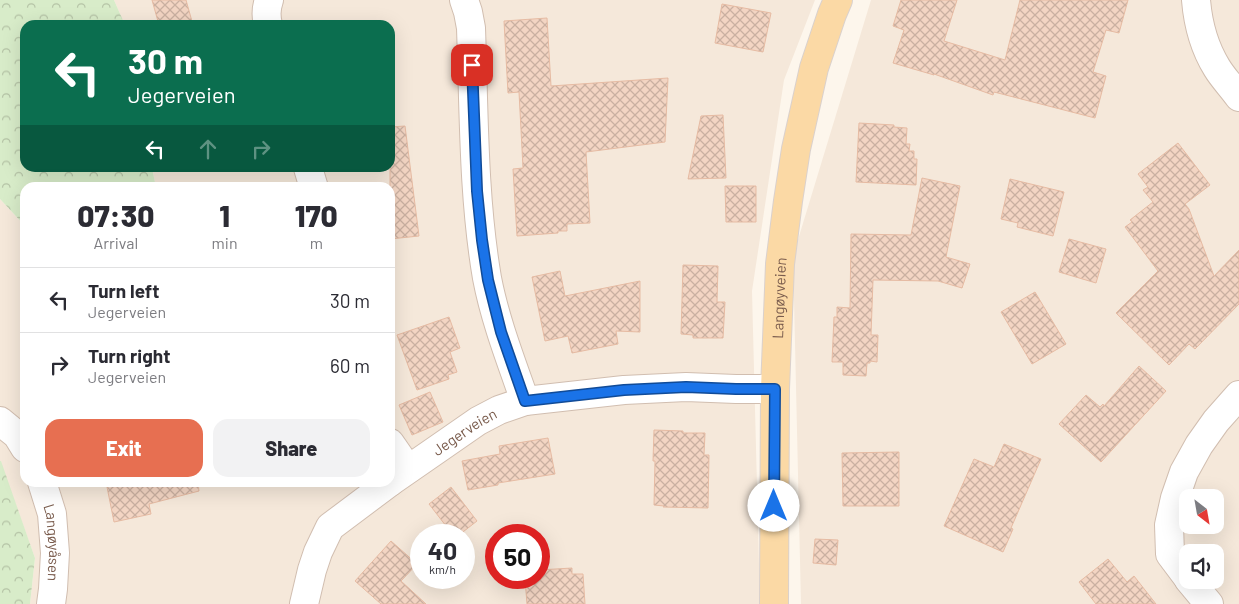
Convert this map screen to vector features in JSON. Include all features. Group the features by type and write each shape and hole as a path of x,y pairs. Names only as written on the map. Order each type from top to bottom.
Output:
{"main road":[{"name":"Langøyveien","path":"774,604 775,389 780,264 796,149 814,68 838,0"}],"street":[{"path":"267,20 269,0"},
{"path":"464,0 471,28 477,191 488,280 501,332 525,401"},
{"path":"1196,0 1198,21 1208,52 1217,68 1239,97"},
{"name":"Jegerveien","path":"396,478 478,421 499,410 525,401 624,390 686,387 775,389"},
{"path":"1179,566 1170,554 1169,525 1175,498 1184,472 1216,420 1239,395"},
{"path":"0,421 20,440"},
{"name":"Langøyåsen","path":"44,487 52,514 55,553 51,604"},
{"name":"Jegerveien","path":"304,604 318,552 330,527 384,487"},
{"path":"1196,589 1209,604"}],"shaded area":[{"path":"114,0 815,0 784,80 752,291 760,604 30,604 35,558 0,461 0,199 20,221 20,487 395,487 395,182 155,182 153,172 395,172 395,20 123,20"},
{"path":"871,0 1239,0 1239,604 801,604 793,256"}],"green space":[{"path":"0,0 114,0 123,20 20,20 20,172 153,172 155,182 20,182 20,221 0,199"},
{"path":"0,461 35,558 30,604 0,604"}],"building":[{"path":"152,0 186,0 192,20 158,20"},
{"path":"901,0 957,0 944,41 1005,60 1020,0 1128,0 1119,33 1106,30 1093,72 1106,76 1095,118 994,92 993,95 934,74 893,63 904,30 893,26"},
{"path":"722,4 771,13 763,52 715,43"},
{"path":"547,18 551,86 668,78 665,142 586,152 590,223 567,224 567,231 558,231 558,233 517,236 513,169 523,168 519,92 508,93 504,21"},
{"path":"723,115 726,178 688,179 701,116"},
{"path":"859,123 894,125 894,127 907,128 906,144 910,144 909,151 914,151 914,159 917,159 916,185 856,182"},
{"path":"405,126 419,236 395,238 395,182 390,182 390,172 395,172 395,127"},
{"path":"1178,143 1210,185 1185,204 1189,209 1214,276 1239,250 1239,304 1195,349 1189,344 1169,365 1116,313 1158,271 1125,227 1132,222 1130,220 1153,202 1143,190 1148,187 1138,174"},
{"path":"922,178 960,186 946,257 970,264 962,288 938,281 873,280 871,335 878,335 877,362 870,361 870,363 867,363 866,376 843,375 843,362 832,362 834,317 837,317 837,307 850,308 851,234 911,235"},
{"path":"1010,179 1064,192 1053,236 1017,227 1018,223 1001,219"},
{"path":"725,186 756,186 756,222 726,222"},
{"path":"1069,239 1106,249 1096,283 1059,272"},
{"path":"683,265 718,266 717,302 725,302 723,338 693,338 693,335 681,334"},
{"path":"560,271 565,296 640,281 640,332 616,331 618,344 572,353 568,336 545,341 532,277"},
{"path":"1035,292 1066,344 1032,364 1001,312"},
{"path":"449,317 460,348 450,352 457,372 448,375 449,379 417,390 397,335"},
{"path":"1139,366 1166,391 1101,462 1059,424 1086,395 1100,407 1103,404 1104,406"},
{"path":"430,392 443,422 412,435 399,405"},
{"path":"654,430 705,433 704,455 709,455 708,508 654,505"},
{"path":"548,438 555,474 468,490 462,461 500,454 499,446"},
{"path":"1004,444 1041,459 1011,528 1013,529 1003,552 944,526 974,459 994,467"},
{"path":"899,452 899,506 843,506 842,453"},
{"path":"107,487 199,487 199,491 149,504 151,514 114,522"},
{"path":"451,487 477,521 473,524 444,524 429,504"},
{"path":"815,539 838,540 836,565 813,563"},
{"path":"391,541 410,558 410,571 401,581 426,604 381,604 355,581"},
{"path":"1108,559 1127,582 1134,576 1156,604 1096,604 1079,582"},
{"path":"572,568 572,574 583,574 585,604 527,604 526,589 550,589 550,569"}],"route":[{"path":"472,65 477,191 488,280 501,332 525,401 624,390 686,387 775,389 774,506"}]}
